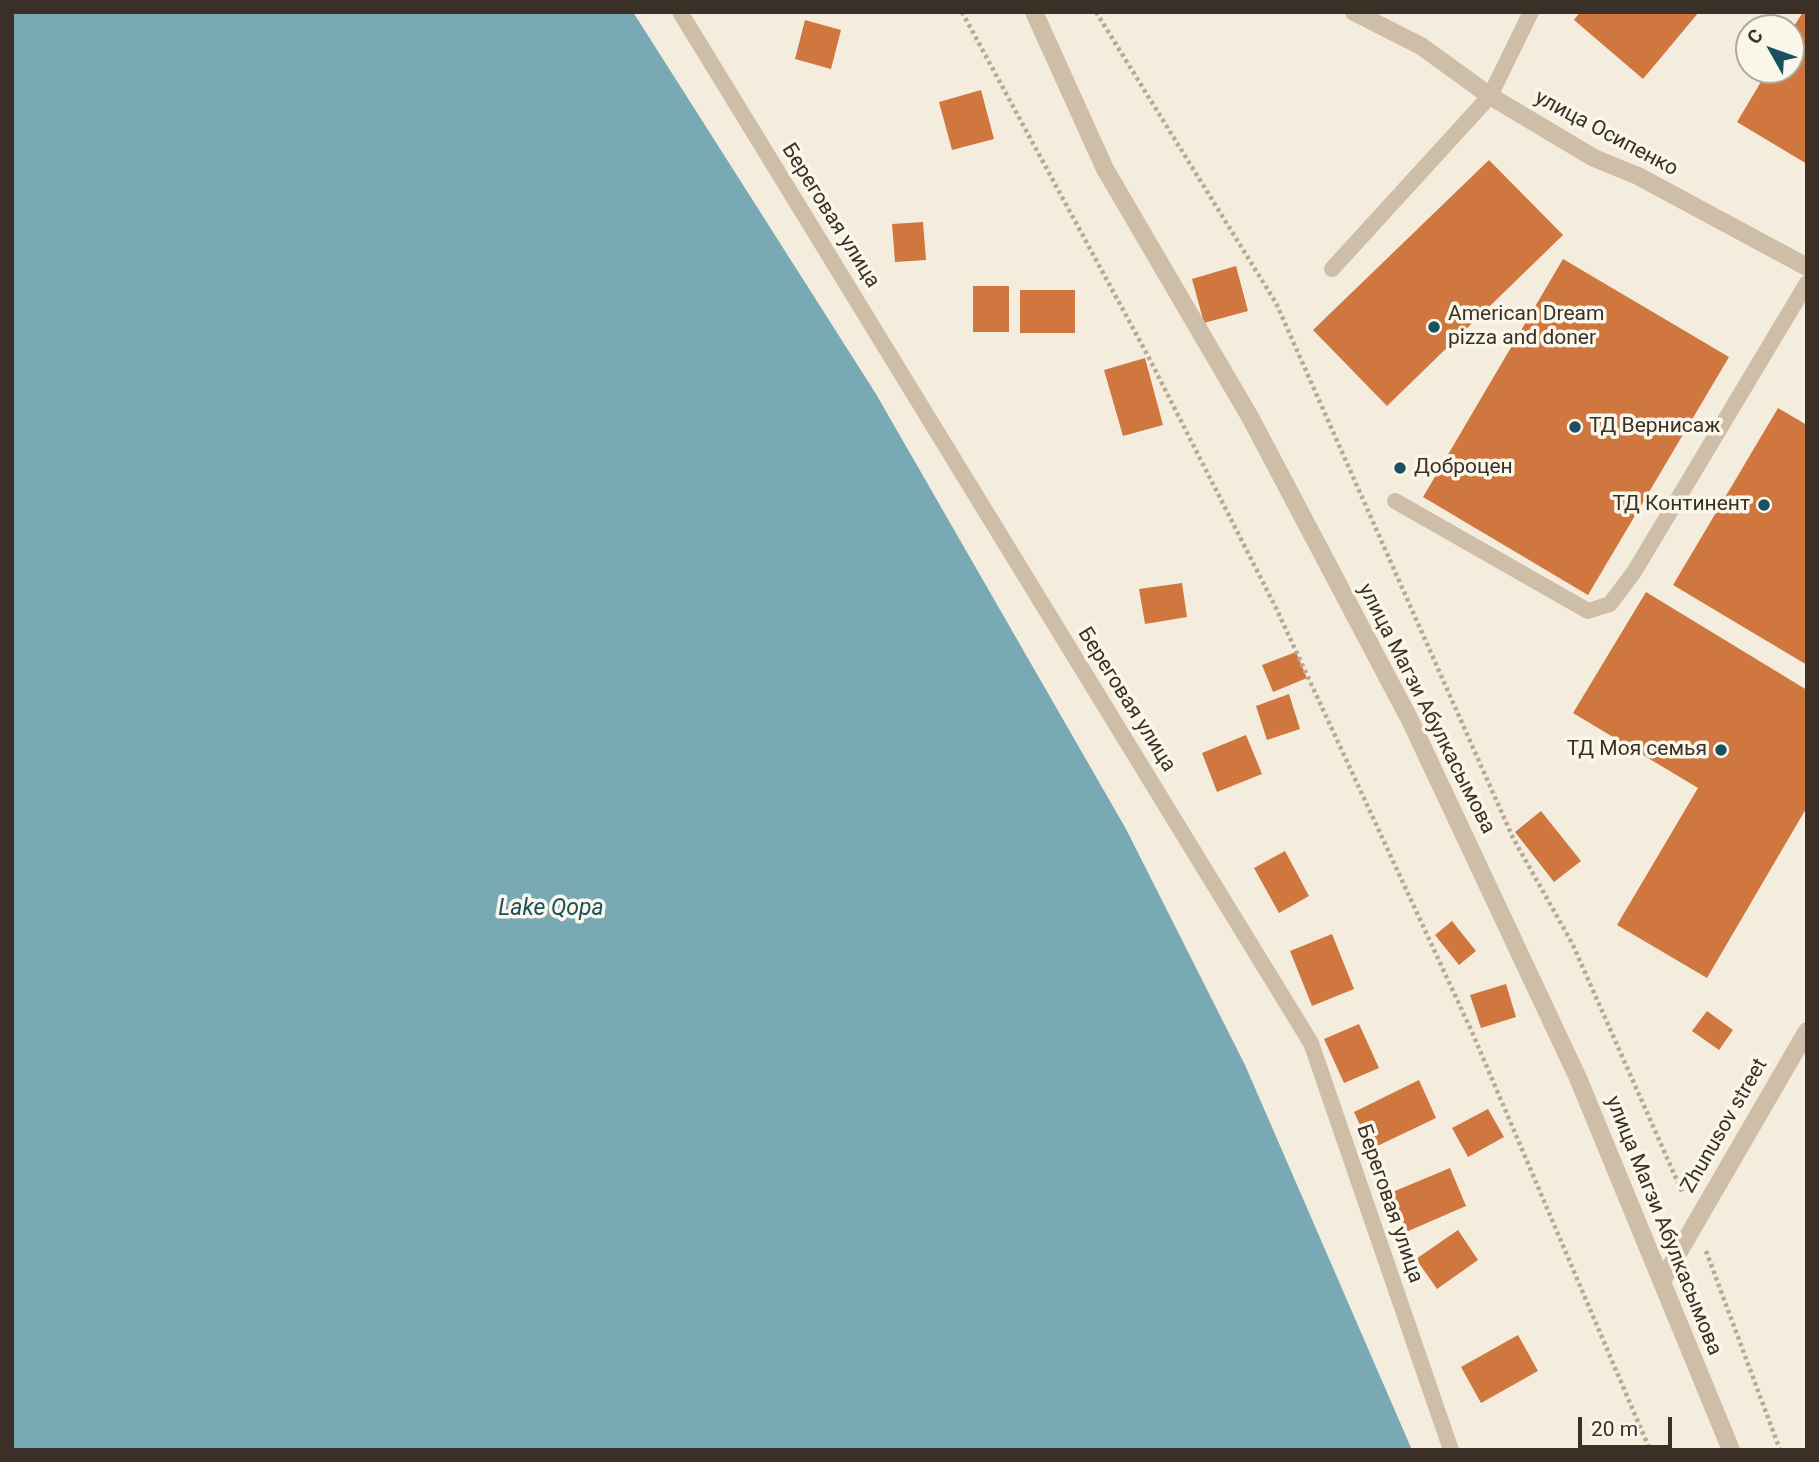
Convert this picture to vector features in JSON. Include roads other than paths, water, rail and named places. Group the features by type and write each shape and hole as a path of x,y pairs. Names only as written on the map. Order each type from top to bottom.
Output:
{"street":[{"name":"улица Магзи Абулкасымова","path":"1034,12 1105,169 1250,416 1410,720 1578,1079 1731,1450"},
{"name":"улица Осипенко","path":"1354,12 1421,46 1490,96 1594,158 1638,176 1807,267"},
{"name":"Zhunusov street","path":"1662,1281 1807,1031"}],"lane":[{"name":"Береговая улица","path":"680,12 1311,1043 1451,1450"},
{"path":"1332,269 1490,96 1531,12"},
{"path":"1395,501 1588,611 1610,604 1634,572 1807,283"}],"water":[{"name":"Lake Qopa","path":"12,12 633,12 876,394 1126,829 1245,1065 1412,1450 12,1450"}],"place":[{"name":"American Dream pizza and doner","path":"1434,327"},
{"name":"ТД Вернисаж","path":"1575,427"},
{"name":"Доброцен","path":"1400,468"},
{"name":"ТД Континент","path":"1764,505"},
{"name":"ТД Моя семья","path":"1721,750"}]}
